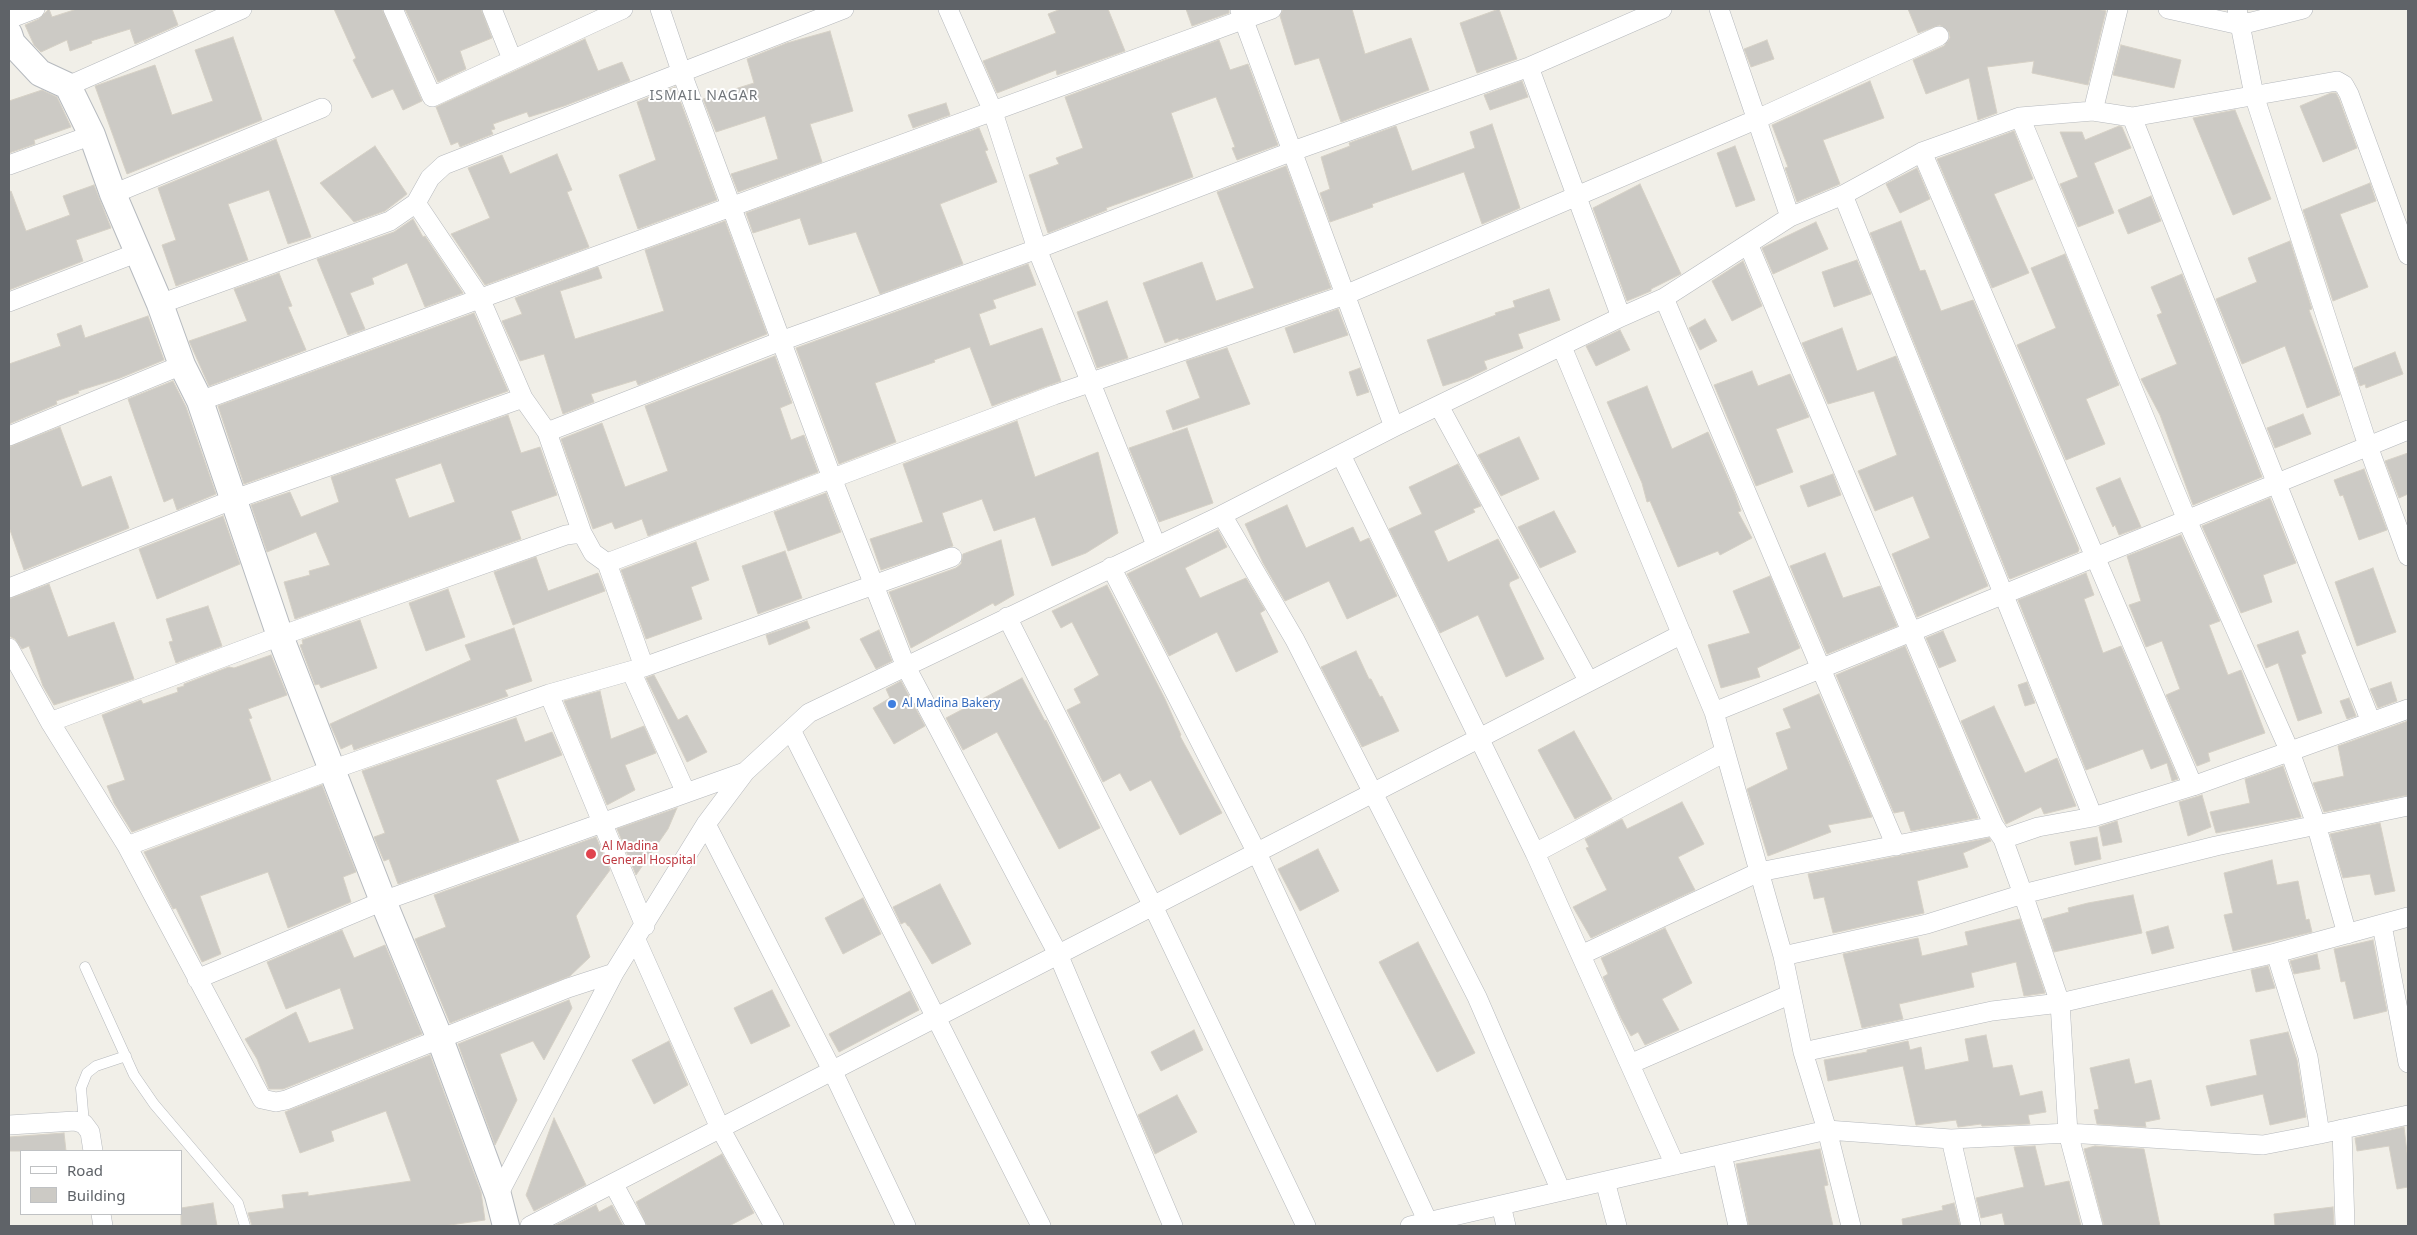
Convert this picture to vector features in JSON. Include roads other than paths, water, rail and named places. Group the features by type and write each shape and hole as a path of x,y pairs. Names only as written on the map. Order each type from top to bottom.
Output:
{"street":[{"path":"35,9 10,35 40,73 68,86 92,135 113,194 160,304 182,365 200,401 232,500 280,636 383,901 440,1039 498,1194 506,1226"},
{"path":"68,86 242,9"},
{"path":"393,9 432,97 512,59 597,14 623,9"},
{"path":"492,9 512,59"},
{"path":"660,9 681,71 832,478 906,667 1058,954 1173,1226"},
{"path":"160,304 390,222 416,203 430,178 444,165 844,9"},
{"path":"948,9 992,109 1037,249 1089,383 1156,545"},
{"path":"200,401 992,109 1241,15 1272,9"},
{"path":"547,432 782,341 1037,249 1292,151 1529,67 1623,16 1662,9"},
{"path":"1719,9 1755,120 1790,217"},
{"path":"2093,111 2118,9"},
{"path":"2168,9 2238,17 2303,9"},
{"path":"1241,15 1394,427"},
{"path":"2238,17 2254,95 2368,446 2408,556"},
{"path":"607,563 1089,383 1345,295 1755,120 1939,36"},
{"path":"1529,67 1621,317"},
{"path":"498,1194 614,972 706,824 745,772 809,713 1222,515 1394,427 1664,298 1749,246 1790,217 1843,195 1922,152 2020,117 2093,111 2132,117 2337,81 2344,85 2408,255"},
{"path":"113,194 322,108"},
{"path":"2020,117 2187,520 2290,752 2316,824 2347,934"},
{"path":"2132,117 2371,722"},
{"path":"9,165 92,135"},
{"path":"1922,152 2193,786"},
{"path":"1843,195 2093,817"},
{"path":"416,203 480,298 523,398 547,432 582,533 594,553 607,563 637,669 686,793"},
{"path":"1749,246 1911,632 1999,833 2023,894 2060,1003 2068,1133 2093,1226"},
{"path":"9,302 139,252"},
{"path":"1664,298 1896,846"},
{"path":"1562,347 1714,712 1783,956 1803,1052 1827,1130 1851,1226"},
{"path":"9,436 182,365"},
{"path":"9,588 232,500 523,398"},
{"path":"1439,406 1588,682"},
{"path":"1714,712 2408,430"},
{"path":"1341,455 1535,853 1675,1165"},
{"path":"1222,515 1295,640 1477,997 1561,1192"},
{"path":"50,722 280,636 566,536 582,533"},
{"path":"127,846 331,770 549,694 637,669 952,557"},
{"path":"1111,567 1257,853 1419,1224 1827,1130 1951,1139 2068,1133 2263,1145 2408,1115"},
{"path":"1006,617 1152,906 1306,1226"},
{"path":"530,1226 614,1185 832,1070 1682,634"},
{"path":"9,648 50,722 127,846 262,1099 269,1102 286,1100 568,988 614,972"},
{"path":"549,694 601,823 640,933 720,1128 774,1226"},
{"path":"1581,955 1758,872 1896,846 1999,833 2093,817 2193,786 2408,709"},
{"path":"791,730 937,1016 1041,1226"},
{"path":"1535,853 1725,752"},
{"path":"197,979 383,901 745,772"},
{"path":"1783,956 1926,924 2023,894 2316,824 2408,806"},
{"path":"706,824 832,1070 906,1226"},
{"path":"1803,1052 1992,1011 2060,1003 2276,953 2408,917"},
{"path":"2382,925 2408,1063"},
{"path":"2276,953 2308,1058 2320,1134"},
{"path":"1630,1064 1791,994"},
{"path":"9,1124 75,1121 84,1124 90,1132 93,1150"},
{"path":"2342,1129 2345,1226"},
{"path":"1951,1139 1971,1226"},
{"path":"1722,1154 1738,1226"},
{"path":"1605,1181 1617,1226"},
{"path":"614,1185 636,1226"},
{"path":"1502,1205 1506,1226"}],"lane":[{"path":"85,967 134,1075 154,1104 238,1203 245,1226"},
{"path":"84,1124 81,1088 87,1073 96,1066 126,1056"}],"place":[{"name":"Al Madina Bakery","path":"892,704"},
{"name":"Al Madina General Hospital","path":"591,854"}],"district":[{"name":"ISMAIL NAGAR","path":"704,96"}]}
